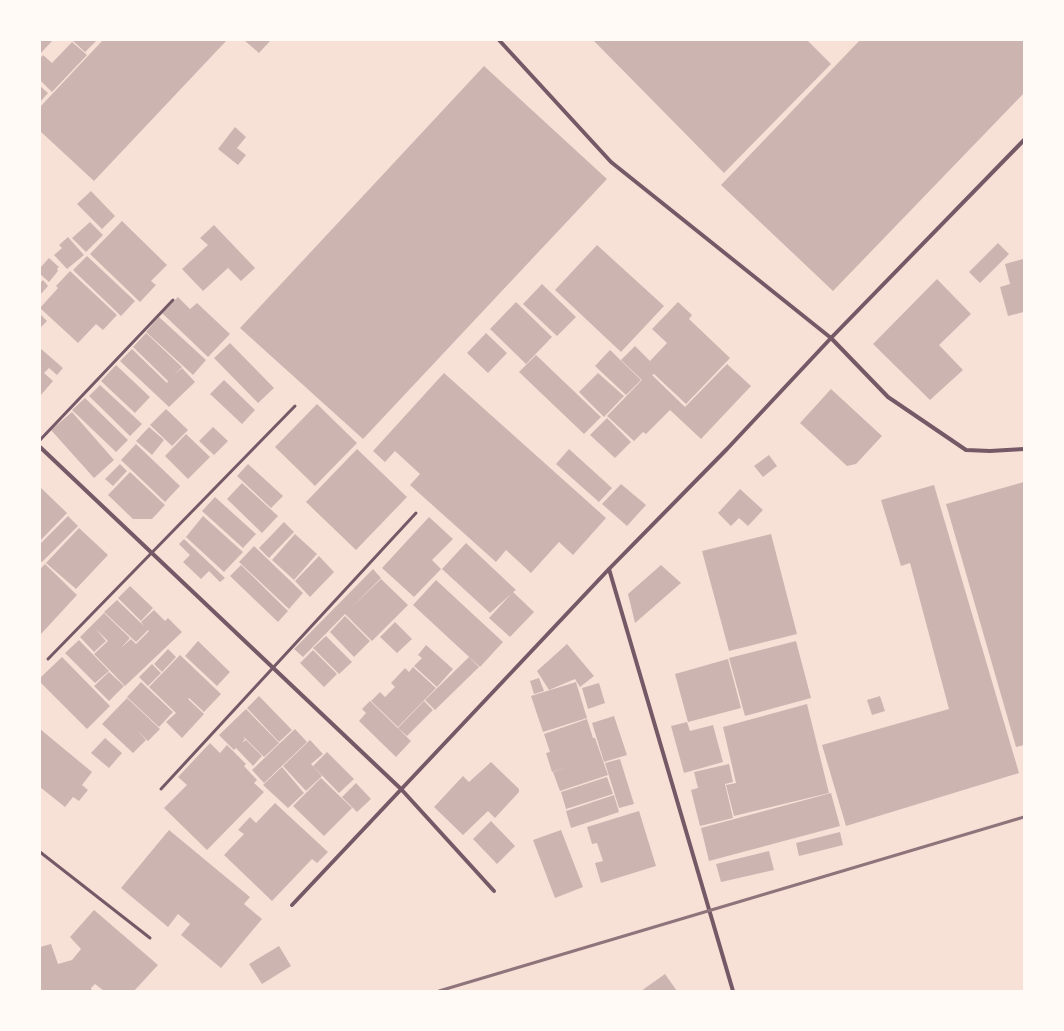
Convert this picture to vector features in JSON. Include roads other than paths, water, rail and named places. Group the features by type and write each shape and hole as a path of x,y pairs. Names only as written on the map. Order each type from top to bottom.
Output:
{"street":[{"path":"499,40 610,162 832,338 888,397 966,450 990,451 1024,449"},
{"path":"292,905 609,569 727,450 832,338 1024,140"},
{"path":"40,447 401,789 494,891"},
{"path":"609,569 733,991"}],"lane":[{"path":"40,440 173,300"},
{"path":"48,659 295,406"},
{"path":"161,789 416,513"},
{"path":"40,852 150,938"}],"railway":[{"path":"439,991 1024,817"}]}
